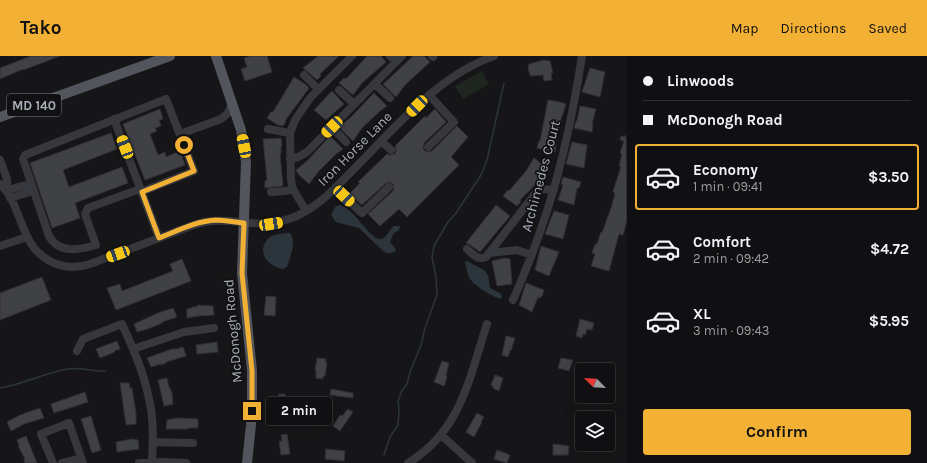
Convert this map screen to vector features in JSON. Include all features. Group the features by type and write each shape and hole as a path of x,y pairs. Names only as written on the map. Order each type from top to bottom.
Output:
{"main road":[{"name":"MD 140","path":"0,117 170,56"},
{"name":"McDonogh Road","path":"216,56 241,130 245,154 246,185 242,273 252,386 251,426 247,463"}],"street":[{"path":"306,211 294,189 291,180 290,133 295,120 310,98 352,56"},
{"path":"290,159 303,155 399,59 390,56"},
{"name":"Iron Horse Lane","path":"0,160 7,179 7,190 10,198 27,237 38,253 59,265 75,267 90,264 191,226 206,222 222,220 260,224 290,220 321,201 429,95 479,59 494,56"},
{"name":"Archimedes Court","path":"513,300 532,255 554,190 574,102 582,56"},
{"path":"304,75 318,89"},
{"path":"375,84 390,98"},
{"path":"339,90 354,104"},
{"path":"428,147 454,122 429,95"},
{"path":"166,99 194,171 88,208 85,214 96,245 72,250 60,246 50,238 23,159 26,155 114,119 166,99"},
{"path":"180,134 220,119 228,113 232,103"},
{"path":"114,119 159,238"},
{"path":"332,127 346,142"},
{"path":"268,128 290,133"},
{"path":"382,142 391,150"},
{"path":"0,184 7,190 32,187"},
{"path":"10,198 32,187"},
{"path":"335,188 362,213 389,187"},
{"path":"271,192 294,189"},
{"path":"467,249 479,258 486,257 535,194 542,189 554,190"},
{"path":"0,246 27,237"},
{"path":"489,252 517,250 532,255"},
{"path":"78,351 83,339 122,324 133,348 150,399 153,442 152,462"},
{"path":"408,463 420,455 441,436 453,418 463,399 487,324"},
{"path":"133,348 184,332 214,328"},
{"path":"53,463 41,434 69,423 82,460 62,463"},
{"path":"441,436 472,463"},
{"path":"153,442 193,443"},
{"path":"139,463 186,463"}],"shaded area":[{"path":"482,71 489,84 463,99 455,86"},
{"path":"339,205 350,211 372,235 377,238 383,238 394,226 400,226 399,230 394,233 390,242 396,251 393,253 385,252 359,228 336,222 331,215 335,207"},
{"path":"290,233 293,245 287,267 283,269 273,266 264,255 264,245 271,236"},
{"path":"467,261 484,270 488,275 490,288 501,294 501,299 484,291 472,282 465,263"}],"building":[{"path":"31,56 60,56 0,79 0,68"},
{"path":"251,56 267,56 272,72 245,81 241,69 247,67 244,58"},
{"path":"318,56 339,56 320,74 321,76 317,80 303,68"},
{"path":"367,56 381,56 386,62 362,83 353,95 339,83 344,78 346,79"},
{"path":"413,56 424,56 430,62 405,85 396,97 383,84"},
{"path":"544,60 550,61 553,73 551,73 552,80 544,81 543,75 530,76 528,71 529,64"},
{"path":"590,68 605,72 600,97 582,92"},
{"path":"294,77 309,88 283,126 278,125 267,118 271,112 273,112"},
{"path":"332,91 344,104 326,120 314,110"},
{"path":"374,93 387,106 362,128 353,141 339,127"},
{"path":"548,100 566,104 555,144 555,152 537,148 540,141"},
{"path":"580,106 596,109 592,124 592,132 574,128"},
{"path":"160,109 163,119 159,120 161,126 155,128 157,131 150,134 158,155 165,152 166,157 180,151 185,165 145,180 123,124"},
{"path":"435,109 446,122 424,143 423,149 426,152 432,151 457,126 468,137 451,157 459,165 407,217 399,209 380,226 368,214 393,191 393,184 390,182 386,183 362,205 349,194 360,183 358,182 387,154 395,154 395,146 425,116 426,118"},
{"path":"111,133 117,149 63,170 69,187 122,167 128,183 75,203 80,218 52,228 30,163"},
{"path":"626,135 627,220 623,235 619,234 609,271 591,266 595,254 592,253 601,232 602,233 612,205 615,193 613,192 621,167 619,166 622,154 620,153 624,141 620,140 621,136 626,137"},
{"path":"330,136 343,149 318,172 309,184 299,175 296,170 307,161"},
{"path":"281,138 282,145 280,154 283,186 265,188 265,181 267,180 263,139"},
{"path":"572,142 587,145 584,168 566,164"},
{"path":"534,158 549,170 520,200 521,202 517,206 503,196 526,171"},
{"path":"563,177 581,182 579,188 577,188 574,205 558,200 563,185 561,184"},
{"path":"496,205 510,216 480,252 466,243"},
{"path":"554,211 569,215 563,239 545,234"},
{"path":"541,246 559,252 549,276 535,270"},
{"path":"505,258 510,259 512,284 497,286 492,261"},
{"path":"182,259 191,281 116,310 107,288 120,284 122,291 173,271 170,264"},
{"path":"42,277 51,300 0,320 0,293"},
{"path":"526,283 544,290 542,296 540,298 538,297 532,312 519,305"},
{"path":"266,296 276,297 275,316 264,315"},
{"path":"197,305 213,306 214,315 187,318 187,309 197,307"},
{"path":"173,308 177,317 137,332 134,324"},
{"path":"580,319 594,323 592,330 587,329 582,338 576,336"},
{"path":"506,336 515,338 508,357 502,355"},
{"path":"117,341 120,349 100,358 96,349"},
{"path":"217,342 218,352 197,354 196,345"},
{"path":"183,347 186,356 151,367 147,358 172,349"},
{"path":"317,358 326,359 325,362 327,362 325,376 323,376 323,379 316,378 315,370"},
{"path":"561,358 573,360 569,371 558,368"},
{"path":"442,361 449,363 444,386 434,382"},
{"path":"495,375 503,378 499,391 491,385"},
{"path":"167,378 169,388 172,393 173,404 164,406 158,380"},
{"path":"120,383 129,383 130,388 132,388 136,413 136,424 126,425"},
{"path":"331,389 353,393 353,398 330,395"},
{"path":"85,392 88,402 54,413 51,404"},
{"path":"279,394 285,394 286,416 275,416 275,408 277,408"},
{"path":"40,408 44,418 24,424 11,431 7,422 20,415"},
{"path":"348,409 353,412 340,431 333,426 340,415 342,416"},
{"path":"477,413 484,417 474,437 466,432"},
{"path":"91,416 101,450 92,453 81,419"},
{"path":"177,418 198,419 198,428 166,429 167,420"},
{"path":"287,434 290,454 281,455 279,441 282,441 281,435"},
{"path":"26,436 37,463 25,463 25,459 18,446 17,440"},
{"path":"132,439 138,440 139,449 117,452 116,442"},
{"path":"553,444 569,446 568,455 553,455"},
{"path":"326,449 345,451 344,461 325,459"},
{"path":"497,450 510,455 507,463 494,459"}],"waterway":[{"path":"384,455 390,437 398,425 398,402 401,392 407,384 437,295 436,277 432,257 434,246 448,222 456,213 481,175 487,160 504,83"},
{"path":"0,388 68,369 105,371"}],"route":[{"path":"184,145 194,171 142,192 159,238 191,226 214,220 244,223 242,273 252,371 252,411"}]}
